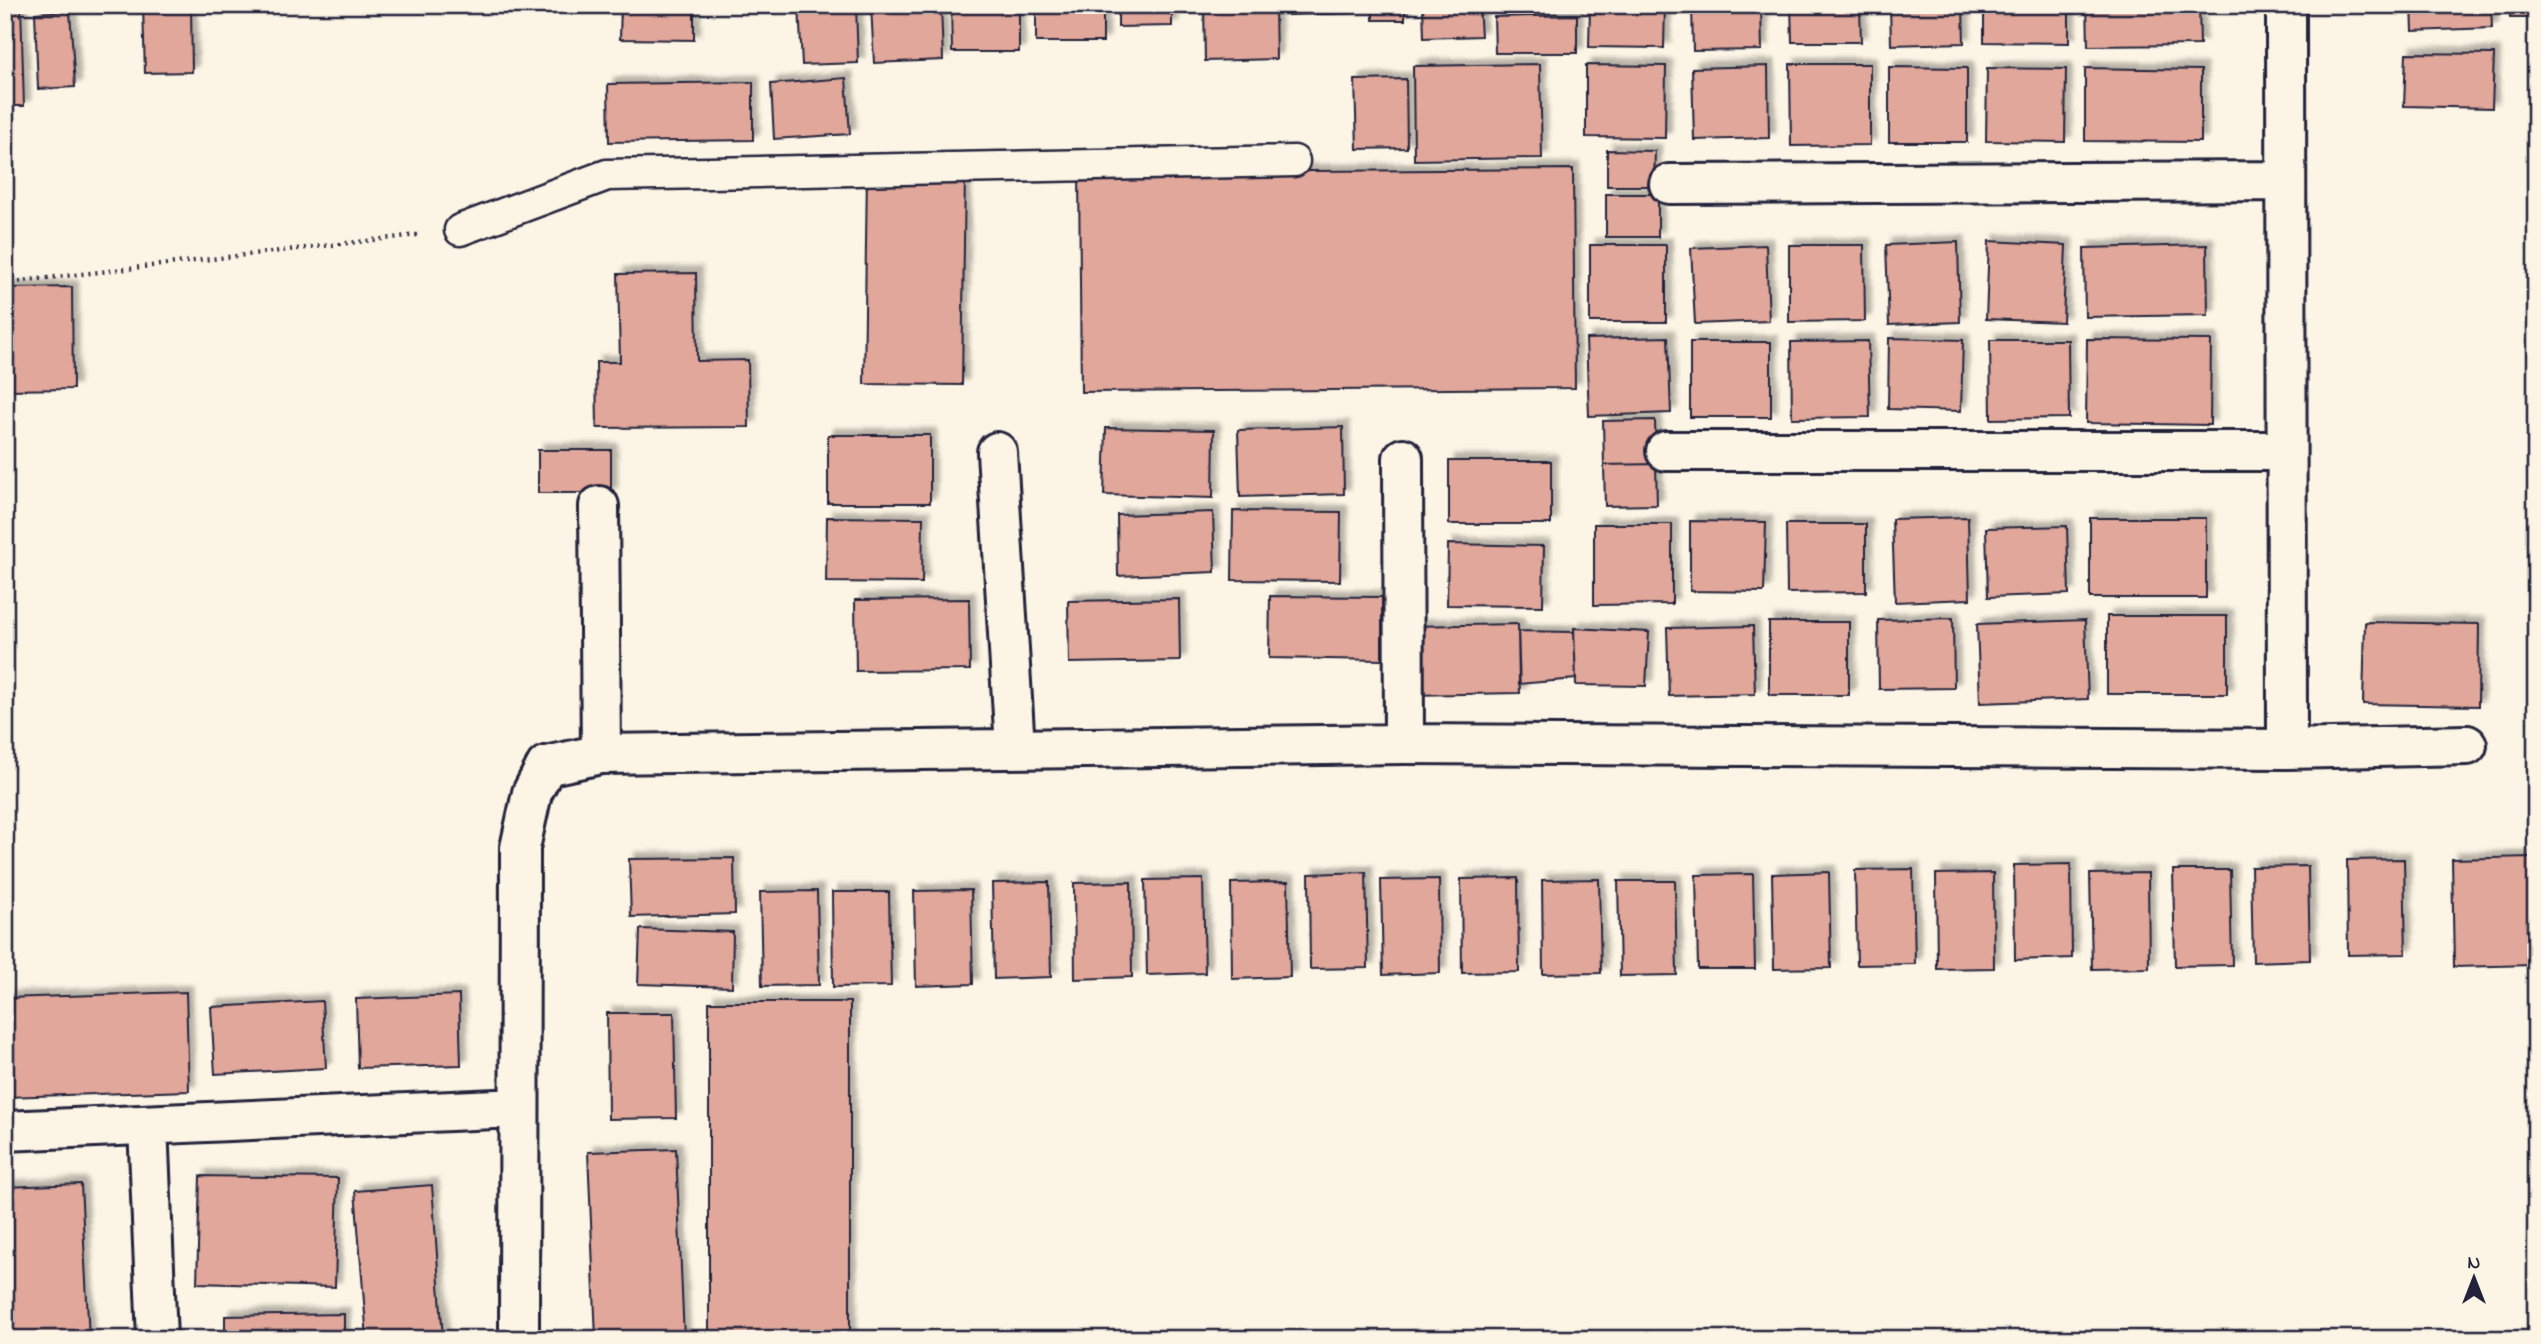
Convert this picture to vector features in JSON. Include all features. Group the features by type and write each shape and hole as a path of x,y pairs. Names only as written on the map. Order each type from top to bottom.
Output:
{"street":[{"path":"2286,5 2287,749"},
{"path":"1669,184 2286,181"},
{"path":"1666,451 2286,451"},
{"path":"998,452 1015,748"},
{"path":"1403,458 1404,744"},
{"path":"599,506 601,754"},
{"path":"519,1339 520,848 532,793 547,766 601,754 1015,748 1404,744 2287,749 2467,745"},
{"path":"5,1130 519,1108"},
{"path":"148,1125 158,1339"}],"lane":[{"path":"460,230 607,175 1294,161"}],"path":[{"path":"5,283 460,230"}],"building":[{"path":"5,5 21,5 24,106 5,106"},
{"path":"191,5 192,72 145,73 143,7"},
{"path":"621,5 694,5 694,40 620,39"},
{"path":"799,5 856,5 858,63 802,65"},
{"path":"871,5 941,5 943,60 874,63"},
{"path":"951,5 1019,5 1019,52 952,52"},
{"path":"1036,5 1103,5 1103,42 1036,42"},
{"path":"1118,5 1172,5 1172,26 1118,27"},
{"path":"1204,5 1275,5 1276,59 1205,61"},
{"path":"1288,5 1351,5 1352,13 1288,15"},
{"path":"1373,5 1405,5 1405,20 1373,20"},
{"path":"1423,5 1479,5 1481,36 1424,38"},
{"path":"1590,5 1665,5 1664,48 1589,47"},
{"path":"1692,5 1761,5 1762,50 1693,51"},
{"path":"1791,5 1860,5 1861,42 1792,42"},
{"path":"1890,5 1963,5 1964,43 1891,45"},
{"path":"1984,5 2069,5 2069,43 1984,42"},
{"path":"2087,5 2199,5 2200,45 2088,46"},
{"path":"2412,5 2491,5 2492,28 2413,31"},
{"path":"2510,5 2536,5 2536,18 2510,18"},
{"path":"70,11 75,87 38,89 35,13"},
{"path":"1577,15 1577,53 1495,53 1494,17"},
{"path":"2406,53 2494,54 2492,108 2404,106"},
{"path":"1540,64 1542,158 1414,160 1413,66"},
{"path":"1790,64 1870,64 1870,145 1791,146"},
{"path":"1586,65 1666,66 1665,138 1586,137"},
{"path":"1768,66 1769,138 1694,140 1692,68"},
{"path":"1889,67 1967,68 1967,142 1889,142"},
{"path":"1987,68 2066,69 2065,142 1986,141"},
{"path":"2085,68 2201,70 2201,142 2085,141"},
{"path":"846,78 850,134 774,139 771,84"},
{"path":"1406,79 1407,148 1357,149 1355,80"},
{"path":"753,82 753,140 609,142 608,84"},
{"path":"1607,150 1655,151 1654,186 1607,186"},
{"path":"1573,169 1575,388 1081,392 1079,173"},
{"path":"867,172 965,174 962,385 864,384"},
{"path":"1606,194 1658,194 1658,237 1606,237"},
{"path":"1989,241 2066,245 2063,322 1986,319"},
{"path":"1958,242 1960,322 1889,325 1886,245"},
{"path":"1590,245 1666,245 1666,322 1590,322"},
{"path":"1766,245 1769,321 1695,324 1691,248"},
{"path":"1789,245 1864,245 1865,321 1789,322"},
{"path":"2207,245 2208,315 2085,317 2084,248"},
{"path":"696,273 697,361 748,360 749,427 597,428 596,362 620,362 618,274"},
{"path":"72,287 73,389 5,390 5,288"},
{"path":"1668,337 1671,413 1589,416 1586,339"},
{"path":"1889,338 1963,340 1961,411 1888,409"},
{"path":"2087,339 2211,340 2210,425 2086,423"},
{"path":"1990,340 2068,340 2069,418 1991,419"},
{"path":"1868,341 1870,417 1792,418 1791,342"},
{"path":"1690,342 1771,342 1771,417 1690,417"},
{"path":"1655,420 1656,464 1604,465 1603,421"},
{"path":"1343,427 1344,494 1240,497 1238,430"},
{"path":"1106,428 1214,430 1213,498 1104,495"},
{"path":"828,435 930,435 930,503 828,503"},
{"path":"538,450 611,450 611,493 538,493"},
{"path":"1449,461 1551,461 1551,524 1449,524"},
{"path":"1656,464 1657,505 1605,506 1604,465"},
{"path":"1233,511 1341,512 1340,581 1232,580"},
{"path":"1213,512 1215,572 1118,576 1117,515"},
{"path":"827,517 923,518 922,583 826,582"},
{"path":"1968,517 1970,599 1895,602 1892,519"},
{"path":"2090,518 2206,518 2206,598 2090,598"},
{"path":"1690,521 1766,522 1764,592 1690,591"},
{"path":"1594,524 1672,524 1672,604 1594,605"},
{"path":"1786,524 1866,524 1866,592 1787,593"},
{"path":"2067,526 2069,594 1988,597 1986,528"},
{"path":"1448,544 1544,546 1543,606 1447,605"},
{"path":"1270,596 1382,597 1382,660 1269,658"},
{"path":"969,599 970,670 856,671 855,600"},
{"path":"1179,599 1180,661 1069,663 1068,601"},
{"path":"2107,616 2227,616 2227,694 2107,694"},
{"path":"1953,618 1954,688 1879,689 1878,620"},
{"path":"2085,620 2088,699 1980,703 1977,624"},
{"path":"1769,622 1849,622 1849,695 1769,695"},
{"path":"2365,622 2479,624 2478,706 2363,704"},
{"path":"1518,624 1520,693 1409,695 1408,626"},
{"path":"1753,626 1755,694 1669,696 1667,628"},
{"path":"1574,628 1649,632 1646,686 1576,685"},
{"path":"1518,631 1574,632 1576,679 1519,684"},
{"path":"2531,857 2534,965 2454,967 2452,859"},
{"path":"734,858 735,914 631,917 629,859"},
{"path":"2404,859 2406,954 2348,955 2347,860"},
{"path":"2071,864 2072,958 2015,960 2014,865"},
{"path":"2308,866 2310,960 2253,962 2251,867"},
{"path":"1913,869 1915,964 1857,965 1855,870"},
{"path":"2173,870 2230,870 2232,965 2175,966"},
{"path":"1366,872 1368,968 1310,969 1309,874"},
{"path":"1829,872 1831,968 1774,969 1772,874"},
{"path":"1993,873 1994,968 1937,969 1936,874"},
{"path":"2148,873 2149,968 2092,969 2090,874"},
{"path":"1753,874 1755,969 1698,969 1696,875"},
{"path":"1518,878 1519,972 1462,973 1461,879"},
{"path":"1203,879 1205,973 1147,975 1145,880"},
{"path":"1439,879 1440,973 1383,975 1381,880"},
{"path":"1599,879 1601,973 1543,974 1542,880"},
{"path":"1618,881 1675,881 1677,975 1620,976"},
{"path":"1049,882 1051,977 994,979 992,883"},
{"path":"1131,882 1132,977 1075,979 1074,883"},
{"path":"1288,882 1290,977 1232,979 1231,883"},
{"path":"971,890 973,984 916,986 914,891"},
{"path":"817,891 819,985 762,986 760,892"},
{"path":"832,892 889,892 891,986 833,987"},
{"path":"640,929 733,932 732,987 638,984"},
{"path":"186,992 189,1091 5,1097 5,998"},
{"path":"459,995 461,1065 358,1068 356,999"},
{"path":"322,1001 326,1068 215,1074 211,1007"},
{"path":"709,1002 850,1002 850,1339 709,1339"},
{"path":"607,1013 674,1013 676,1118 608,1119"},
{"path":"676,1149 684,1339 596,1339 588,1152"},
{"path":"200,1176 338,1178 335,1287 197,1283"},
{"path":"81,1184 89,1339 5,1339 5,1187"},
{"path":"432,1185 443,1339 367,1339 355,1191"},
{"path":"344,1314 344,1339 225,1339 225,1316"}]}
